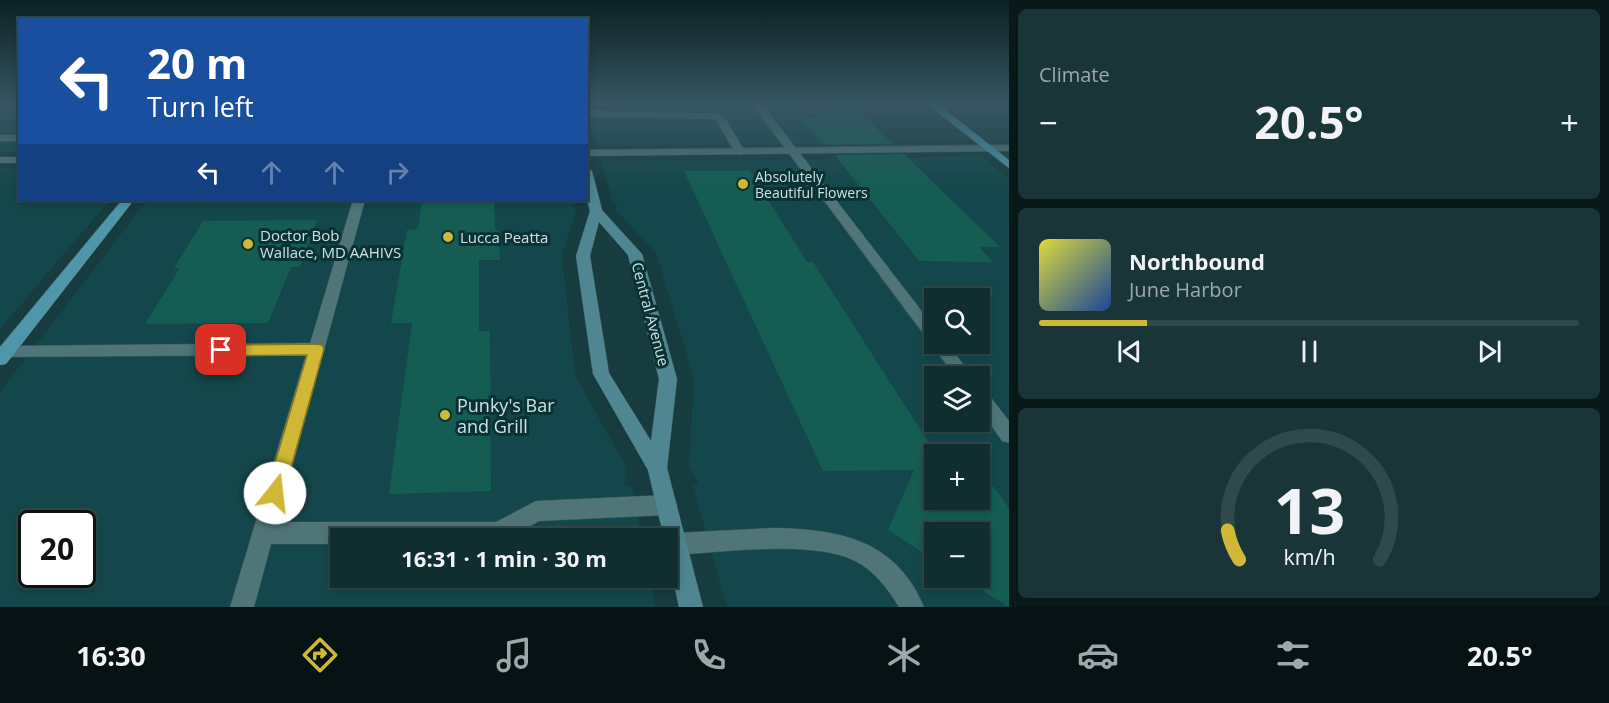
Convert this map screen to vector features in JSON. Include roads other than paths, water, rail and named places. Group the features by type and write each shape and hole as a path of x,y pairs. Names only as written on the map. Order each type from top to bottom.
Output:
{"main road":[{"path":"968,132 1009,165"},
{"path":"3,355 127,201"}],"street":[{"path":"728,132 740,152"},
{"path":"778,132 924,325"},
{"path":"0,138 18,138"},
{"path":"588,153 793,153 1009,148"},
{"path":"0,160 18,160"},
{"name":"Central Avenue","path":"588,179 596,211 635,254 668,379 657,468"},
{"path":"242,607 359,201"},
{"name":"Central Avenue","path":"596,211 583,256 601,374 657,468 672,528"},
{"path":"3,355 316,349"},
{"path":"947,354 956,366"},
{"path":"990,409 1009,435"},
{"path":"264,533 498,533 536,511 667,505"},
{"path":"678,544 815,539 862,552 883,569 903,592 912,607"},
{"name":"Central Avenue","path":"678,552 691,607"}],"place":[{"name":"Absolutely Beautiful Flowers","path":"743,184"},
{"name":"Lucca Peatta","path":"448,237"},
{"name":"Doctor Bob Wallace, MD AAHIVS","path":"248,244"},
{"name":"Punky's Bar and Grill","path":"445,415"}]}
